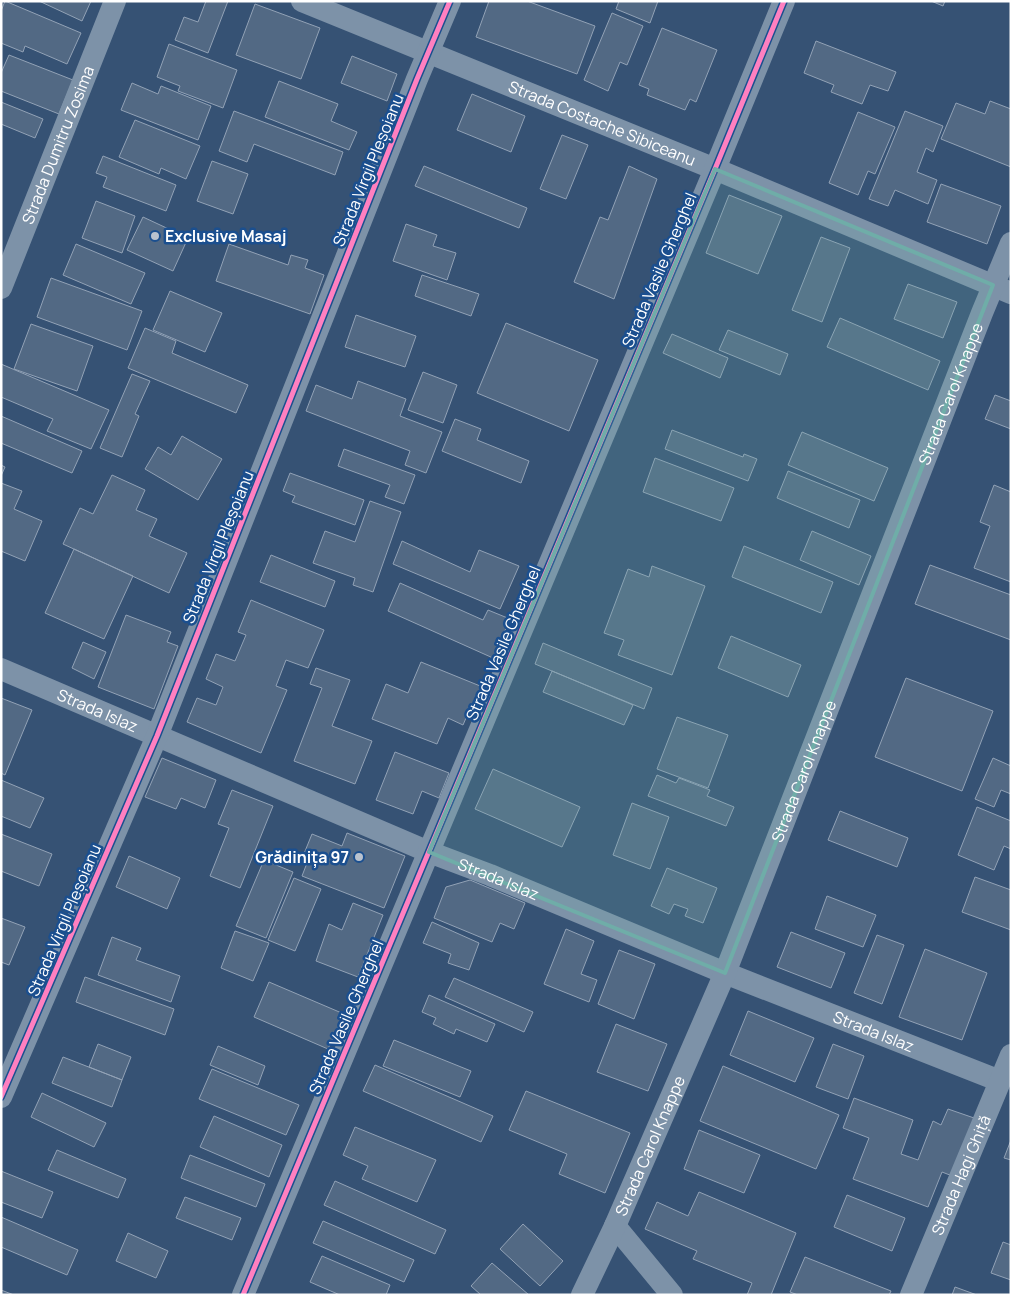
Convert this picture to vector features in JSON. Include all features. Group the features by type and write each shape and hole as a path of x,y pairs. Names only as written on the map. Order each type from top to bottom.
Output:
{"street":[{"name":"Strada Dumitru Zosima","path":"1,288 114,1"},
{"name":"Strada Costache Sibiceanu","path":"302,1 715,169 1002,289"},
{"name":"Strada Virgil Pleșoianu","path":"1,1097 157,736 428,51 450,1"},
{"name":"Strada Vasile Gherghel","path":"243,1295 784,1"},
{"name":"Strada Carol Knappe","path":"582,1295 615,1226 725,973 1002,289 1011,243"},
{"name":"Strada Islaz","path":"1,669 429,852 490,875 725,973 1000,1081"},
{"name":"Strada Hagi Ghiță","path":"912,1295 1011,1055"},
{"path":"615,1226 672,1295"}],"highlighted area":[{"path":"715,169 993,285 725,973 429,852"}],"building":[{"path":"5,1 81,33 67,64 25,46 23,52 1,43 1,11"},
{"path":"39,1 91,1 82,21"},
{"path":"206,1 228,1 208,53 175,40 184,17 198,22"},
{"path":"489,1 527,1 595,26 577,74 476,37"},
{"path":"619,1 658,1 650,23 616,9"},
{"path":"931,1 945,1 943,6"},
{"path":"255,4 320,28 301,79 236,55"},
{"path":"612,13 643,26 627,65 620,62 608,91 584,80"},
{"path":"662,28 717,50 696,102 690,99 685,110 647,95 649,89 639,85"},
{"path":"816,41 896,72 888,91 870,85 862,104 831,92 834,85 804,73"},
{"path":"169,44 237,70 223,108 178,91 180,86 157,77"},
{"path":"9,55 73,80 59,114 1,91 1,73"},
{"path":"352,56 397,74 387,101 341,83"},
{"path":"279,81 338,104 331,121 357,132 349,150 265,117"},
{"path":"132,83 158,94 161,86 211,106 198,140 121,110"},
{"path":"472,94 525,116 511,152 457,130"},
{"path":"990,101 1011,109 1011,167 941,139 956,103 985,114"},
{"path":"1,102 43,119 35,138 1,124"},
{"path":"234,111 343,152 335,175 254,144 247,162 219,151"},
{"path":"905,111 943,126 933,152 926,148 917,172 937,180 928,204 895,190 888,206 869,199"},
{"path":"858,112 895,127 875,174 868,171 858,195 829,183"},
{"path":"135,120 200,146 186,179 161,168 159,174 119,157"},
{"path":"562,135 588,145 566,199 540,189"},
{"path":"103,156 176,185 166,211 103,187 107,177 96,173"},
{"path":"212,161 248,174 233,214 197,201"},
{"path":"424,166 527,208 519,228 415,186"},
{"path":"629,166 657,179 614,299 574,282 600,217 608,220"},
{"path":"941,184 1001,206 987,244 927,222"},
{"path":"729,195 782,216 758,274 706,253"},
{"path":"96,201 135,216 122,253 82,238"},
{"path":"143,217 188,238 173,271 127,250"},
{"path":"406,224 437,235 433,246 456,253 447,280 393,261"},
{"path":"821,237 850,248 822,322 792,310"},
{"path":"76,244 145,273 131,304 63,275"},
{"path":"229,244 288,265 291,255 308,260 305,268 324,275 310,314 216,281"},
{"path":"422,275 479,294 471,316 415,296"},
{"path":"51,278 142,311 127,350 37,317"},
{"path":"908,284 957,302 943,338 894,319"},
{"path":"170,291 222,313 205,352 153,330"},
{"path":"356,315 416,336 405,367 345,347"},
{"path":"840,318 940,361 928,390 827,347"},
{"path":"506,323 598,360 569,431 477,393"},
{"path":"31,324 93,346 77,391 14,369"},
{"path":"145,328 176,341 172,353 248,385 236,413 128,368"},
{"path":"728,330 788,354 780,375 719,350"},
{"path":"672,334 728,358 720,378 663,353"},
{"path":"1,364 109,410 91,449 47,431 53,419 1,397"},
{"path":"423,372 457,385 443,423 408,410"},
{"path":"132,374 150,381 135,414 139,416 122,457 100,448"},
{"path":"358,381 406,399 400,416 442,432 426,473 405,465 410,451 306,411 316,385 352,399"},
{"path":"995,395 1011,401 1011,429 985,419"},
{"path":"1,416 82,451 72,473 1,443"},
{"path":"455,419 481,429 477,440 529,461 521,483 442,451"},
{"path":"672,430 743,457 744,454 757,459 748,481 665,449"},
{"path":"802,432 888,468 874,501 788,465"},
{"path":"182,436 222,459 198,500 145,469 158,447 171,455"},
{"path":"344,449 415,475 404,504 385,497 390,485 338,466"},
{"path":"655,458 734,488 721,521 643,492"},
{"path":"1,465 5,467 1,476"},
{"path":"788,471 860,500 849,528 777,498"},
{"path":"290,473 364,500 355,525 292,502 295,496 283,491"},
{"path":"112,475 145,490 136,510 157,519 149,536 187,553 169,593 63,544 80,508 93,514"},
{"path":"1,483 22,491 14,509 42,521 25,561 1,551"},
{"path":"994,485 1011,492 1011,582 974,568 990,526 980,522"},
{"path":"370,501 401,512 373,592 353,585 355,578 313,563 325,531 355,542"},
{"path":"812,531 871,556 859,585 800,560"},
{"path":"402,541 470,572 479,550 519,566 500,609 393,564"},
{"path":"744,546 833,582 821,613 732,577"},
{"path":"74,549 133,576 104,639 45,613"},
{"path":"271,555 335,581 325,607 260,582"},
{"path":"930,565 1011,595 1011,640 915,604"},
{"path":"652,566 705,586 672,675 618,655 624,640 604,633 628,569 649,577"},
{"path":"400,583 483,620 488,610 510,619 493,658 388,611"},
{"path":"251,600 324,630 308,668 286,660 276,686 287,690 261,753 187,722 197,698 216,705 223,687 206,679 216,654 235,661 246,635 238,632"},
{"path":"126,615 171,632 167,642 178,646 154,709 98,687"},
{"path":"731,636 801,665 788,697 718,668"},
{"path":"83,642 106,652 94,679 72,668"},
{"path":"543,643 652,688 644,709 535,664"},
{"path":"421,662 490,690 479,716 469,711 463,725 448,718 437,744 372,719 386,684 408,693"},
{"path":"316,668 350,680 332,726 372,741 355,784 294,761 322,688 310,684"},
{"path":"552,671 633,705 624,725 543,692"},
{"path":"906,678 993,711 962,791 875,757"},
{"path":"1,698 32,710 5,775 1,773"},
{"path":"677,717 728,735 708,788 657,769"},
{"path":"395,752 449,773 439,798 422,791 413,814 376,800"},
{"path":"162,758 216,780 205,808 181,798 176,809 145,797"},
{"path":"993,758 1011,766 1011,794 1001,790 994,807 975,799"},
{"path":"493,769 580,807 562,847 475,809"},
{"path":"657,775 676,783 679,778 710,790 707,796 734,807 726,826 648,796"},
{"path":"1,780 44,798 30,828 1,816"},
{"path":"232,790 273,806 240,888 210,876 229,828 218,824"},
{"path":"632,803 669,817 650,869 613,855"},
{"path":"977,807 1011,821 1011,849 1004,846 994,870 958,855"},
{"path":"840,811 908,838 897,867 828,840"},
{"path":"347,833 405,856 384,908 302,876 307,863 301,861 312,834 342,846"},
{"path":"1,834 52,854 39,886 1,871"},
{"path":"129,856 180,878 167,909 116,887"},
{"path":"264,860 293,872 266,938 236,926"},
{"path":"667,868 717,888 703,923 685,916 688,909 674,904 669,914 651,906"},
{"path":"975,877 1011,890 1011,930 962,912"},
{"path":"294,878 321,889 295,951 268,940"},
{"path":"470,880 525,903 514,929 500,923 492,942 434,918 446,887"},
{"path":"827,896 876,915 863,947 815,929"},
{"path":"353,903 383,915 358,977 316,961 329,924 342,930"},
{"path":"1,918 25,927 9,965 1,962"},
{"path":"432,922 479,943 469,970 448,963 451,954 423,943"},
{"path":"566,929 594,941 581,974 597,980 589,1002 544,984"},
{"path":"235,931 269,943 253,981 221,968"},
{"path":"791,932 845,953 831,988 777,967"},
{"path":"877,935 904,945 882,1004 854,993"},
{"path":"112,937 141,948 136,960 180,976 171,1002 98,975"},
{"path":"925,949 987,973 962,1040 899,1017"},
{"path":"619,950 655,964 634,1019 598,1004"},
{"path":"85,977 174,1009 165,1035 76,1002"},
{"path":"454,978 533,1012 524,1032 445,997"},
{"path":"269,982 344,1014 328,1049 254,1017"},
{"path":"429,995 495,1024 487,1042 456,1029 454,1034 433,1024 436,1018 422,1012"},
{"path":"748,1011 814,1038 795,1082 730,1055"},
{"path":"616,1024 667,1044 648,1091 597,1072"},
{"path":"394,1040 471,1071 460,1097 383,1066"},
{"path":"98,1044 131,1057 122,1080 89,1067"},
{"path":"833,1044 864,1056 848,1099 816,1087"},
{"path":"218,1046 265,1066 258,1085 210,1065"},
{"path":"63,1057 122,1080 112,1107 52,1083"},
{"path":"375,1065 493,1116 481,1142 363,1091"},
{"path":"723,1066 839,1115 816,1169 700,1121"},
{"path":"212,1069 299,1105 286,1135 199,1099"},
{"path":"526,1091 630,1133 605,1193 559,1174 567,1154 509,1130"},
{"path":"42,1093 106,1123 94,1147 31,1117"},
{"path":"854,1098 913,1120 901,1154 918,1160 933,1121 941,1125 948,1109 977,1119 955,1177 942,1172 928,1207 853,1179 869,1138 843,1128"},
{"path":"214,1116 282,1145 269,1177 200,1147"},
{"path":"355,1127 436,1160 417,1202 362,1179 368,1166 343,1155"},
{"path":"699,1130 760,1155 744,1193 684,1169"},
{"path":"1011,1140 1011,1160 1004,1158"},
{"path":"57,1150 126,1179 118,1198 48,1170"},
{"path":"190,1155 265,1184 256,1207 181,1178"},
{"path":"1,1171 53,1192 42,1218 1,1202"},
{"path":"335,1181 446,1230 435,1254 324,1205"},
{"path":"699,1192 796,1233 771,1295 747,1295 752,1283 693,1259 697,1251 645,1229 657,1202 688,1216"},
{"path":"847,1195 905,1218 892,1251 834,1227"},
{"path":"185,1197 241,1218 232,1240 176,1218"},
{"path":"1,1217 78,1250 67,1275 1,1247"},
{"path":"323,1221 414,1260 404,1282 313,1243"},
{"path":"523,1224 563,1261 540,1286 500,1249"},
{"path":"128,1233 168,1251 156,1278 116,1261"},
{"path":"1003,1242 1011,1245 1011,1280 991,1273"},
{"path":"322,1256 390,1285 386,1295 340,1295 310,1282"},
{"path":"805,1257 891,1291 889,1295 798,1295 790,1292"},
{"path":"492,1263 529,1295 481,1295 471,1286"},
{"path":"955,1287 977,1295 952,1295"},
{"path":"1,1290 14,1295 1,1295"}],"cycle path":[{"path":"1,1097 157,736 417,79 450,1"},
{"path":"243,1295 784,1"}],"place":[{"name":"Exclusive Masaj","path":"155,236"},
{"name":"Grădinița 97","path":"359,857"}]}
